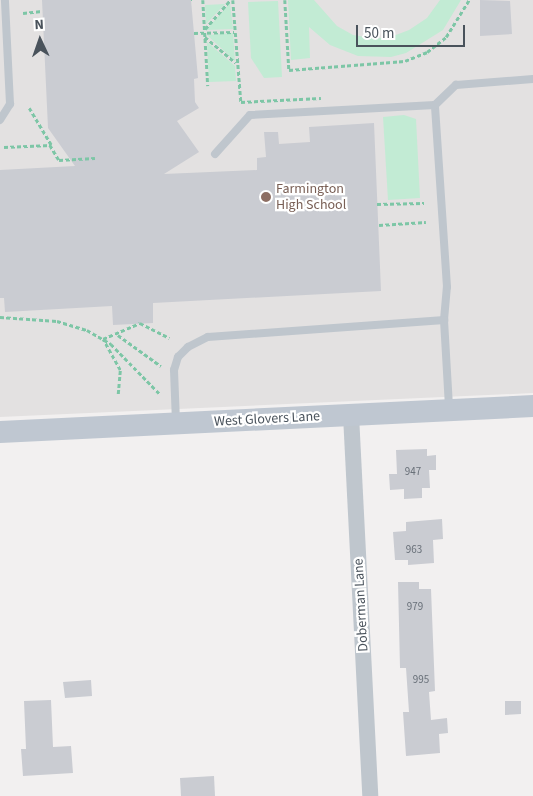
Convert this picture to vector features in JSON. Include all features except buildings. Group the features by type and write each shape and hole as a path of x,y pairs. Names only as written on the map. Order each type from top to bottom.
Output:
{"street":[{"name":"West Glovers Lane","path":"0,432 533,406"},
{"name":"Doberman Lane","path":"351,415 370,796"}],"lane":[{"path":"0,120 10,104 3,17 5,0"},
{"path":"215,154 250,115 435,105 456,85 533,79"},
{"path":"435,105 447,287 444,320 450,410"},
{"path":"176,423 174,370 178,358 188,347 208,337 444,320"}],"path":[{"path":"203,0 208,86"},
{"path":"204,31 232,0"},
{"path":"232,0 240,102 321,98"},
{"path":"285,0 289,70 405,61 427,52 446,37 469,0"},
{"path":"23,14 42,11"},
{"path":"194,33 204,31 234,32"},
{"path":"205,37 236,63"},
{"path":"29,108 58,160 95,158"},
{"path":"4,147 50,145"},
{"path":"377,204 424,203"},
{"path":"379,224 426,222"},
{"path":"0,316 57,321 102,339 159,393"},
{"path":"102,339 140,323 169,338"},
{"path":"117,334 161,366"},
{"path":"102,339 120,370 118,394"}],"shaded area":[{"name":"Farmington High School","path":"0,0 533,0 533,393 0,417"}],"green space":[{"path":"288,0 314,0 337,26 353,35 388,38 409,30 427,18 440,0 461,0 443,30 406,53 391,57 358,56 330,45 309,27 310,58 291,60"},
{"path":"278,1 282,77 264,78 251,58 248,2"},
{"path":"230,3 233,29 206,30"},
{"path":"225,4 206,24 205,5"},
{"path":"233,33 235,61 207,35"},
{"path":"207,42 235,66 236,81 209,82"},
{"path":"404,115 416,119 420,198 388,200 383,117"}],"place":[{"name":"Farmington High School","path":"266,197"}]}
